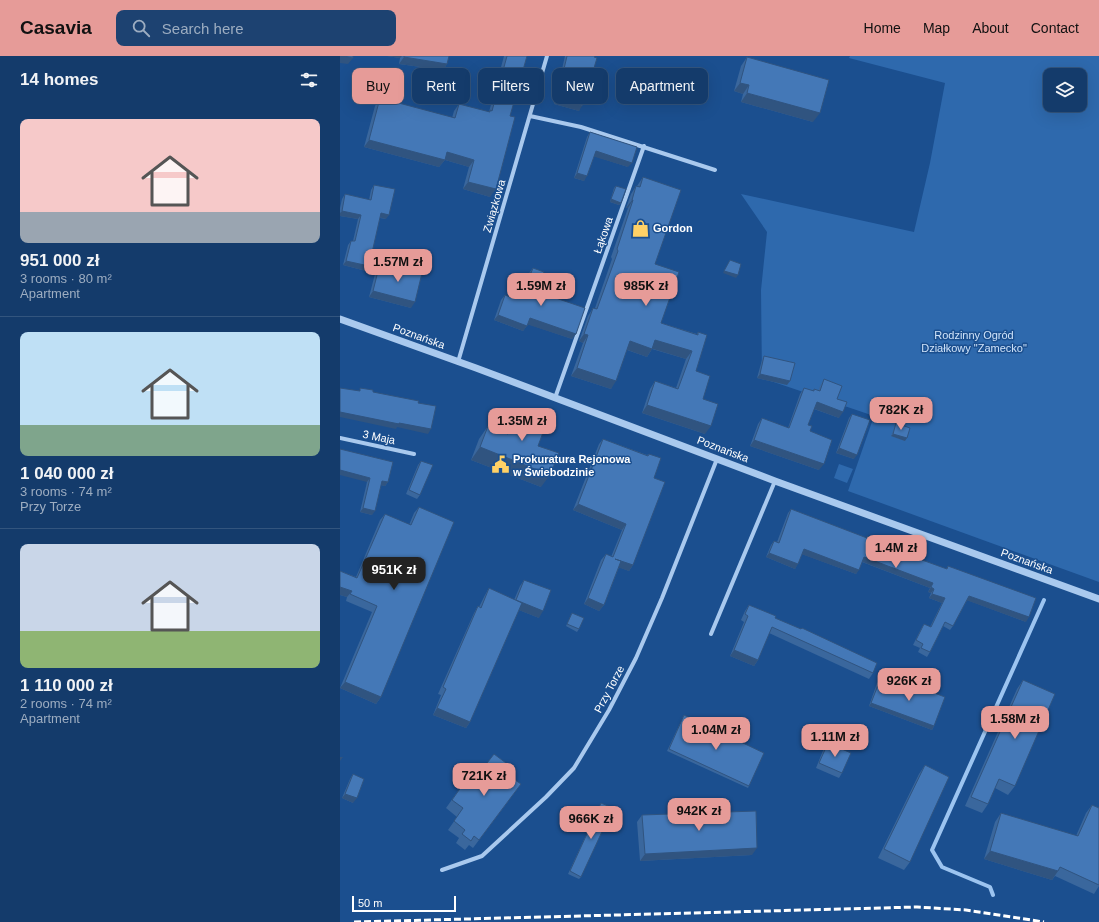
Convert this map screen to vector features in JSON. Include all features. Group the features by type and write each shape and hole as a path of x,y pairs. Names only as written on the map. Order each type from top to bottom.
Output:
{"street":[{"name":"Związkowa","path":"458,362 547,56"},
{"path":"530,116 581,127 715,170"},
{"name":"Łąkowa","path":"555,398 644,146"},
{"name":"Poznańska","path":"340,319 775,481 1099,599"},
{"name":"3 Maja","path":"340,438 414,454"},
{"name":"Przy Torze","path":"442,870 482,856 546,797 574,768 609,710 636,658 662,598 716,459"},
{"path":"711,634 775,481"}],"green space":[{"name":"Rodzinny Ogród Działkowy \"Zamecko\"","path":"850,56 1099,56 1099,582 848,491 874,416 762,378 761,290 767,232 741,194 914,232 930,163 945,83 849,58"},
{"path":"839,464 853,469 847,483 834,478"}],"building":[{"path":"404,56 449,56 447,64"},
{"path":"507,56 527,56 524,68 504,68"},
{"path":"567,56 595,56 594,57 597,58 594,68 564,68"},
{"path":"747,57 829,80 820,113 747,93 749,85 740,83"},
{"path":"378,104 402,104 455,118 459,104 490,112 490,110 492,111 494,104 513,104 510,116 515,117 496,189 468,182 474,160 447,152 445,160 369,140"},
{"path":"590,132 637,147 632,163 596,151 587,176 577,173"},
{"path":"643,177 681,190 655,264 679,272 661,323 698,335 698,332 707,335 696,371 710,376 703,399 718,404 711,426 647,405 655,381 678,389 692,351 655,340 652,349 630,341 616,381 577,368 588,335 584,334 593,308 597,309 618,251 617,249 636,186 640,187"},
{"path":"374,185 395,189 389,215 381,213 369,266 346,261 351,241 355,241 361,215 342,211 345,194 371,200"},
{"path":"616,186 626,189 621,203 611,199"},
{"path":"730,260 741,264 738,275 724,271"},
{"path":"394,265 422,273 415,302 373,291 379,267 392,271"},
{"path":"533,268 544,272 541,282 547,284 544,294 585,308 576,334 530,318 527,326 498,315 505,295 513,298 515,293 522,296 529,273 531,273"},
{"path":"764,356 795,363 790,381 760,374"},
{"path":"824,379 842,386 837,399 847,402 843,412 817,402 808,425 812,426 810,431 832,440 824,464 754,440 762,418 789,428 804,388 820,391"},
{"path":"340,388 360,391 360,388 373,390 373,392 436,406 431,429 340,412"},
{"path":"518,408 548,419 538,446 559,453 550,475 480,447 488,426 508,434"},
{"path":"852,414 870,420 857,455 839,448"},
{"path":"896,423 910,428 907,438 893,434"},
{"path":"603,439 648,456 649,454 661,458 654,478 665,482 633,565 621,561 604,605 588,598 606,554 613,557 626,524 578,504"},
{"path":"340,449 393,462 388,482 382,481 375,511 363,508 370,478 340,470"},
{"path":"421,461 433,465 420,495 409,490"},
{"path":"419,507 454,522 381,697 345,682 377,606 350,594 352,591 340,587 340,571 357,578 385,514 411,525"},
{"path":"791,509 867,538 867,536 889,544 922,558 922,560 947,569 948,566 1036,598 1029,617 969,596 953,626 945,622 930,652 921,648 923,644 916,640 924,624 931,627 945,598 932,594 934,589 931,587 933,583 864,557 859,570 804,549 798,564 769,553 774,541 779,543"},
{"path":"524,580 551,590 543,611 516,600"},
{"path":"489,588 522,603 470,722 437,708 446,689 443,687 478,606 481,608"},
{"path":"749,605 877,663 873,673 772,627 758,660 734,650 748,616 745,614"},
{"path":"572,613 584,618 579,629 567,624"},
{"path":"880,680 913,693 916,686 945,697 934,726 871,703"},
{"path":"1023,680 1055,694 1015,786 999,779 988,804 971,797"},
{"path":"684,715 764,753 749,786 669,749"},
{"path":"828,743 851,753 842,773 819,763"},
{"path":"494,754 510,766 505,773 521,784 479,840 474,836 471,841 462,834 465,830 454,821 463,808 452,800 478,763 484,767"},
{"path":"925,765 949,777 910,862 884,849"},
{"path":"353,774 364,779 357,798 345,794"},
{"path":"601,803 613,808 581,877 570,871"},
{"path":"1092,805 1099,808 1099,885 1060,867 1058,871 990,851 1001,813 1078,836"},
{"path":"756,811 757,848 645,854 642,815"}],"waterway":[{"path":"993,895 990,887 942,867 932,850 1044,600"}],"railway":[{"path":"354,922 917,907 966,910 1044,922"}],"place":[{"name":"Gordon","path":"640,228"},
{"name":"Prokuratura Rejonowa w Świebodzinie","path":"500,465"}]}
